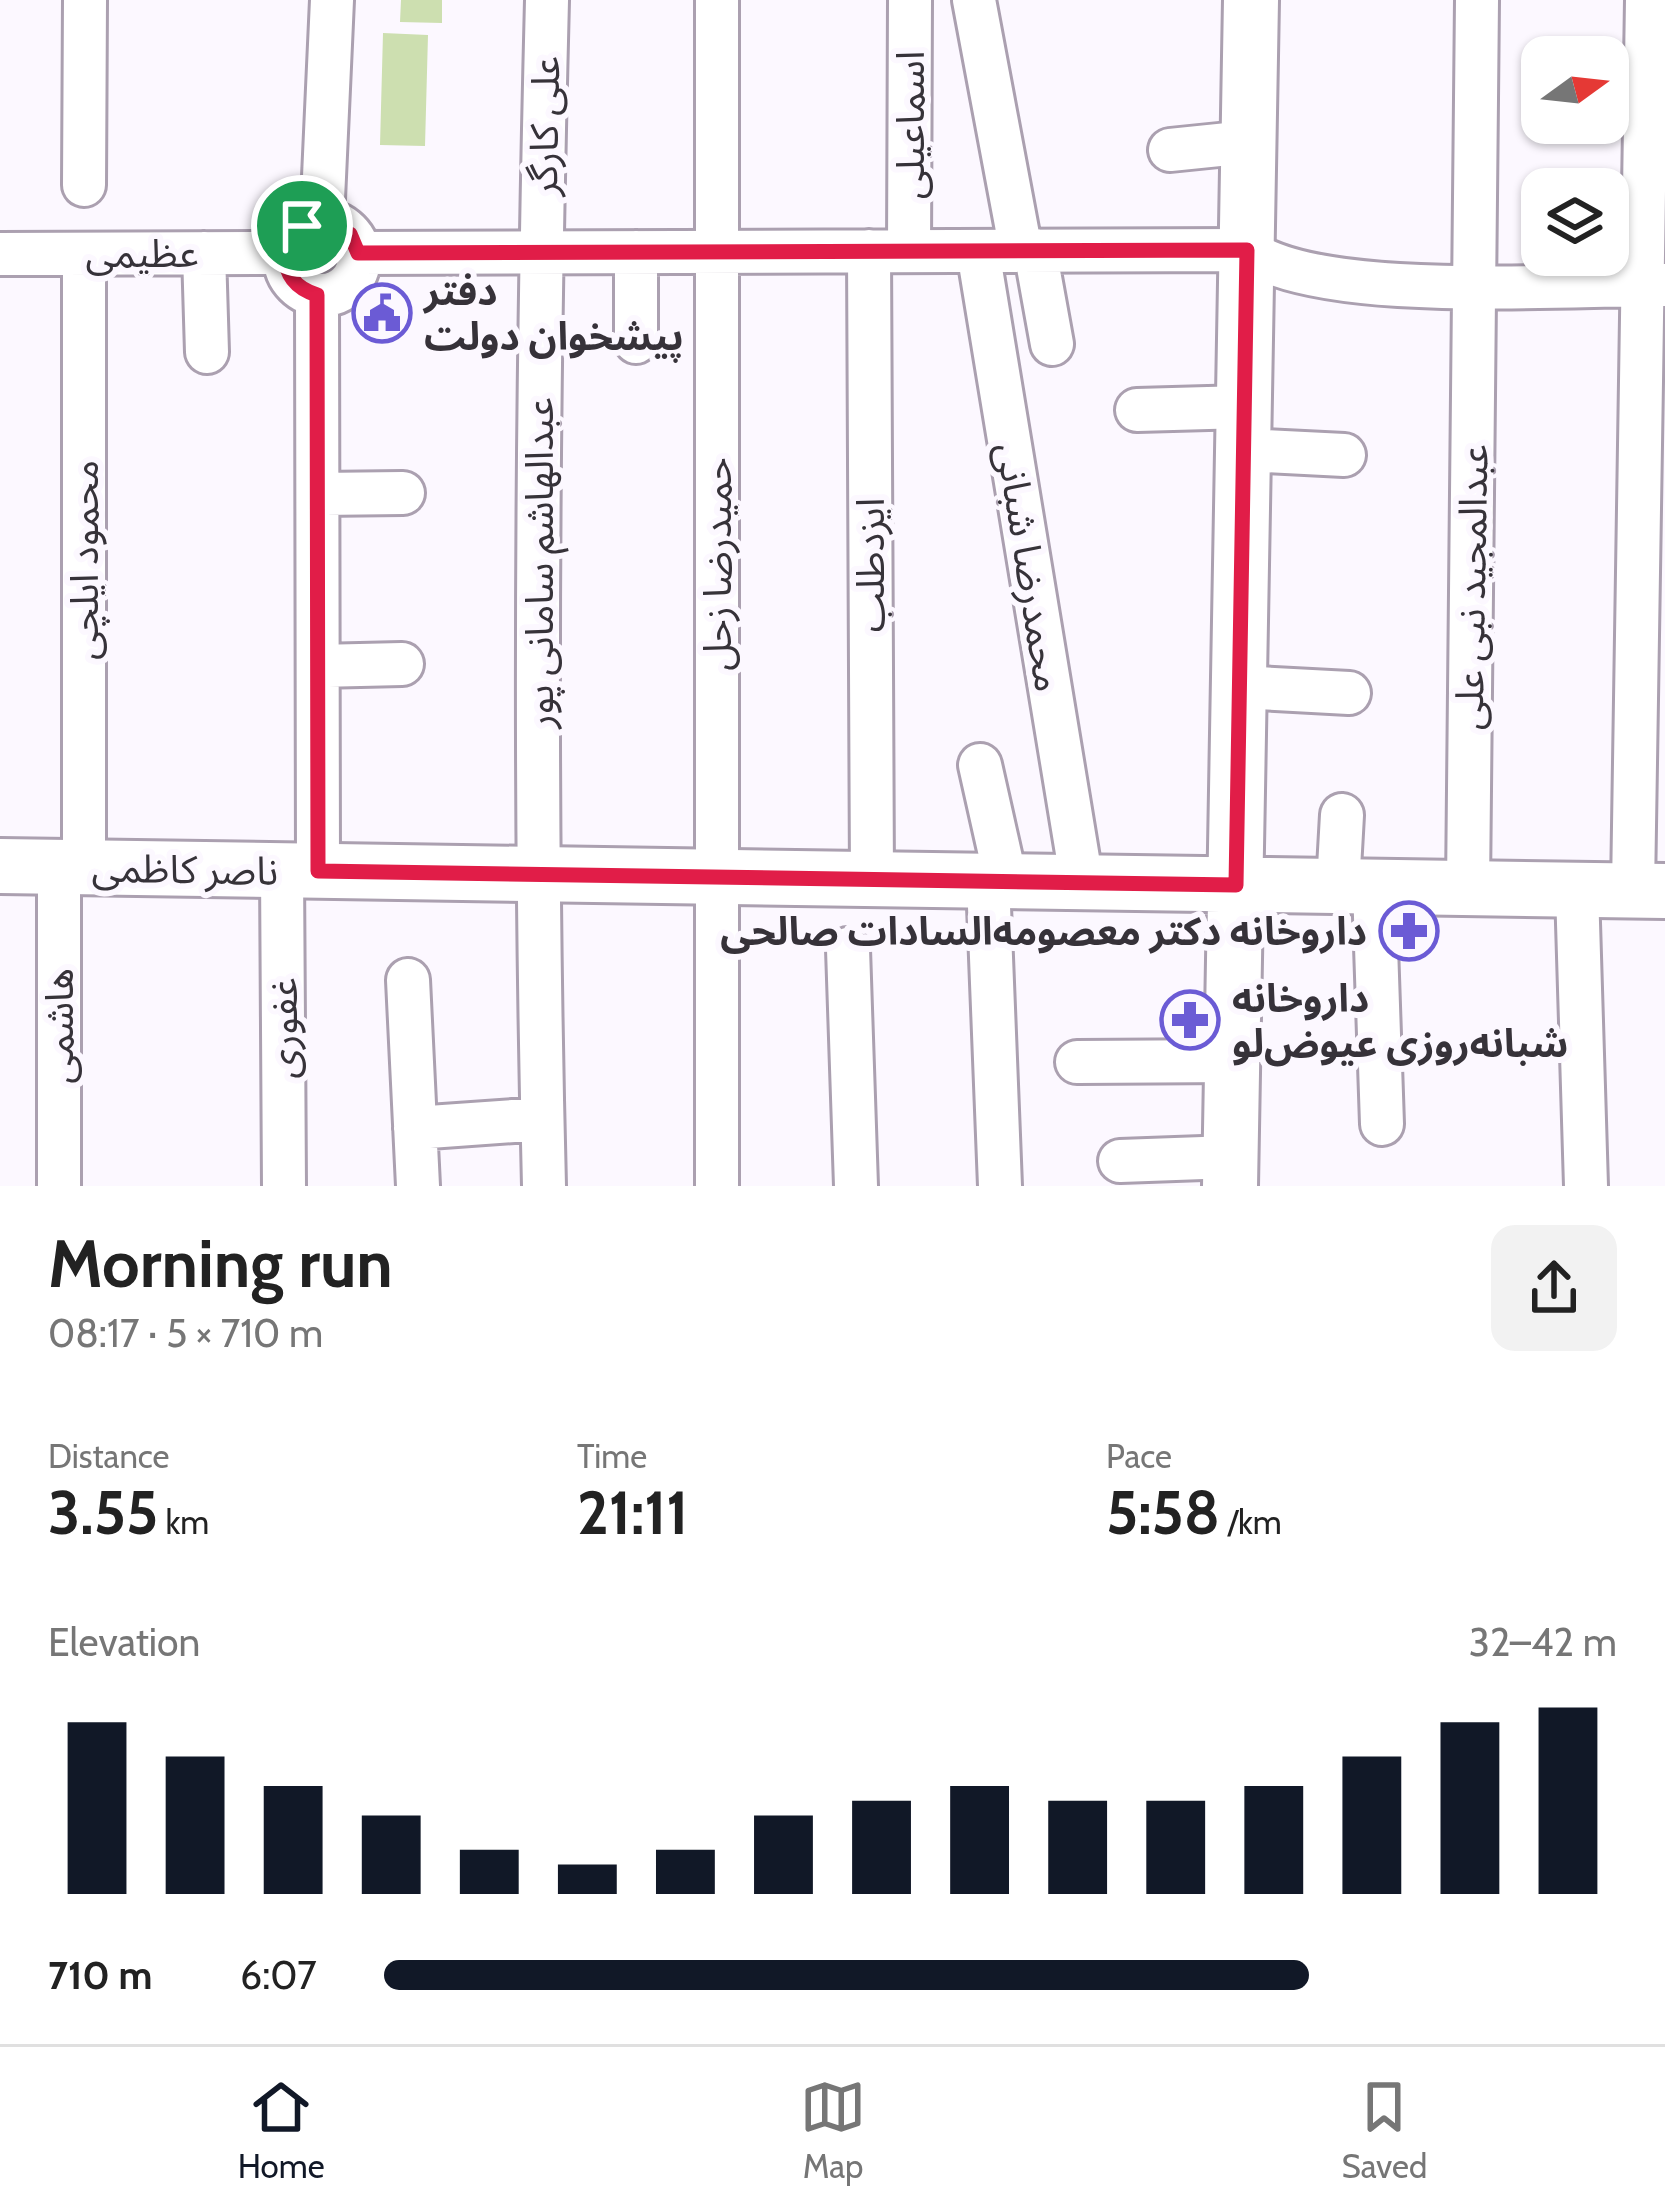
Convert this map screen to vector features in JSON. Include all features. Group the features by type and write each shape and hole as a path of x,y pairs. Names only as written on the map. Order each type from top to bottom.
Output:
{"main road":[{"path":"1231,1172 1251,0"},
{"name":"ناصر کاظمی","path":"0,866 1649,890"}],"street":[{"path":"84,185 85,0"},
{"path":"322,221 332,0"},
{"name":"علی کارگر","path":"541,253 548,0"},
{"name":"حمیدرضا زحل","path":"717,0 717,1186"},
{"name":"اسماعیلی","path":"889,251 910,0"},
{"path":"974,0 1052,344"},
{"name":"عبدالمجید نبی علی","path":"1468,888 1477,0"},
{"path":"1647,0 1654,285 1649,890"},
{"path":"1170,150 1248,142"},
{"path":"322,221 350,234 358,253 356,272 344,287 317,295 305,291 289,275 285,253 302,226 322,221"},
{"path":"358,253 1247,250 1266,263 1312,276 1475,286 1654,285"},
{"name":"ایزدطلب","path":"872,879 889,251"},
{"name":"محمدرضا شبانی","path":"978,251 1082,883"},
{"path":"635,252 636,342"},
{"path":"205,253 207,352"},
{"name":"عظیمی","path":"0,254 285,253"},
{"name":"عبدالهاشم سامانی پور","path":"541,253 536,874 544,1186"},
{"name":"محمود ایلچی","path":"71,867 84,254"},
{"name":"غفوری","path":"284,1186 300,870 318,666 317,295"},
{"path":"1137,410 1244,429 1344,455"},
{"path":"319,494 403,493"},
{"path":"318,666 402,664"},
{"path":"1239,687 1349,693"},
{"path":"980,765 997,881 1000,1186"},
{"path":"1342,815 1356,887 1382,1124"},
{"name":"هاشمی","path":"59,1186 71,867"},
{"path":"1576,890 1586,1186"},
{"path":"848,949 856,1186"},
{"path":"408,980 418,1186"},
{"path":"1077,1062 1233,1061"},
{"path":"415,1128 542,1119"},
{"path":"1120,1161 1231,1172"}],"green space":[{"path":"401,0 442,0 442,23 400,22"},
{"path":"383,33 428,35 425,146 380,145"}],"place":[{"name":"دفتر پیشخوان دولت","path":"382,313"},
{"name":"داروخانه دکتر معصومه‌السادات صالحی","path":"1409,931"},
{"name":"داروخانه شبانه‌روزی عیوض‌لو","path":"1190,1020"}],"route":[{"path":"322,221 342,227 358,253 1247,250 1236,885 318,871 317,295 296,285 285,264 289,241 302,226 322,221"}]}
